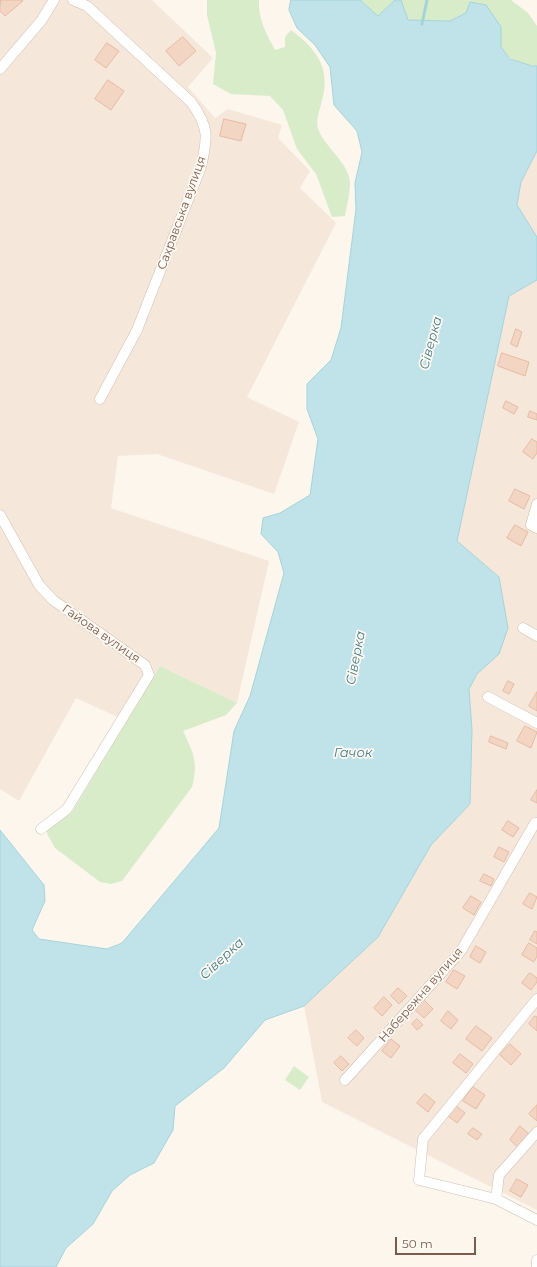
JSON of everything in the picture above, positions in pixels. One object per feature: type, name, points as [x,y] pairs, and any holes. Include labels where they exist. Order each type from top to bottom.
[{"type":"street","points":[[0,69],[41,20],[54,0]]},
{"type":"street","name":"Сахравська вулиця","points":[[73,0],[87,6],[191,102],[202,117],[206,132],[206,148],[201,167],[137,330],[100,399]]},
{"type":"street","points":[[534,526],[537,504]]},
{"type":"street","name":"Гайова вулиця","points":[[0,515],[38,585],[53,600],[145,665],[149,675],[67,809],[41,829]]},
{"type":"street","points":[[523,628],[537,636]]},
{"type":"street","points":[[488,697],[537,723]]},
{"type":"street","name":"Набережна вулиця","points":[[345,1080],[461,951],[535,823],[537,824]]},
{"type":"street","points":[[537,999],[423,1139],[419,1180],[496,1198],[537,1220]]},
{"type":"street","points":[[496,1198],[499,1175],[537,1132]]},
{"type":"street","points":[[537,1260],[537,1267]]},
{"type":"shaded area","points":[[0,0],[152,0],[213,58],[188,87],[215,118],[228,109],[282,125],[278,138],[310,171],[300,188],[336,223],[247,397],[299,422],[274,494],[157,454],[118,456],[111,508],[269,561],[237,703],[160,666],[126,721],[76,698],[19,801],[0,789]]},
{"type":"shaded area","points":[[537,151],[537,237],[517,205],[521,182]]},
{"type":"shaded area","points":[[537,280],[537,1210],[322,1102],[304,1006],[378,937],[431,845],[470,804],[472,730],[469,689],[477,674],[499,654],[499,577],[457,541],[509,296]]},
{"type":"green space","points":[[207,0],[259,0],[261,20],[275,50],[285,47],[285,37],[291,30],[309,45],[315,53],[320,62],[325,81],[317,124],[318,128],[322,137],[342,162],[349,176],[349,195],[345,216],[332,217],[316,174],[297,149],[283,110],[270,96],[231,94],[213,84],[216,53],[207,15]]},
{"type":"green space","points":[[360,0],[395,0],[378,16]]},
{"type":"green space","points":[[401,0],[511,0],[528,13],[537,26],[537,66],[521,63],[506,55],[501,46],[500,27],[466,13],[450,21],[408,20]]},
{"type":"green space","points":[[160,666],[237,703],[226,715],[183,731],[190,745],[195,764],[192,787],[122,881],[111,884],[100,882],[55,848],[47,834],[47,829],[72,812]]},
{"type":"green space","points":[[294,1066],[309,1077],[300,1090],[285,1080]]},
{"type":"water","name":"Гачок","points":[[291,0],[360,0],[378,16],[395,0],[401,0],[408,20],[450,21],[466,13],[470,2],[486,5],[501,27],[501,47],[510,59],[532,66],[537,66],[537,151],[521,182],[517,205],[537,237],[537,280],[509,296],[457,541],[499,577],[508,628],[499,654],[477,674],[469,689],[472,730],[470,804],[431,845],[378,937],[304,1006],[265,1020],[224,1068],[175,1106],[173,1130],[154,1163],[130,1175],[112,1191],[93,1224],[66,1248],[56,1267],[0,1267],[0,830],[44,885],[45,901],[32,930],[39,939],[107,949],[122,943],[219,828],[234,731],[250,696],[284,573],[278,552],[261,534],[263,518],[280,513],[310,495],[318,439],[307,409],[307,384],[331,360],[341,328],[356,209],[355,183],[362,152],[357,131],[334,105],[330,67],[315,45],[297,28],[289,10]]},
{"type":"building","points":[[1,0],[23,1],[5,16],[0,11]]},
{"type":"building","points":[[183,37],[196,51],[179,66],[166,51]]},
{"type":"building","points":[[107,43],[119,51],[106,68],[95,60]]},
{"type":"building","points":[[108,80],[124,91],[111,110],[95,99]]},
{"type":"building","points":[[224,119],[246,124],[241,141],[220,136]]},
{"type":"building","points":[[516,329],[522,332],[517,347],[511,344]]},
{"type":"building","points":[[502,353],[529,362],[525,376],[498,366]]},
{"type":"building","points":[[506,401],[518,407],[514,414],[503,408]]},
{"type":"building","points":[[530,411],[537,414],[537,420],[528,417]]},
{"type":"building","points":[[532,439],[537,442],[537,453],[533,459],[523,452]]},
{"type":"building","points":[[515,489],[530,496],[524,509],[509,501]]},
{"type":"building","points":[[515,525],[528,532],[521,546],[507,538]]},
{"type":"building","points":[[508,681],[514,684],[509,694],[503,691]]},
{"type":"building","points":[[537,692],[537,711],[529,706]]},
{"type":"building","points":[[525,726],[537,732],[531,748],[517,741]]},
{"type":"building","points":[[491,736],[508,743],[506,749],[489,742]]},
{"type":"building","points":[[537,790],[537,803],[531,800]]},
{"type":"building","points":[[508,821],[519,828],[513,837],[502,830]]},
{"type":"building","points":[[499,847],[509,852],[504,862],[494,857]]},
{"type":"building","points":[[484,874],[494,879],[491,886],[480,881]]},
{"type":"building","points":[[530,893],[537,897],[532,909],[523,904]]},
{"type":"building","points":[[471,896],[481,902],[474,915],[463,908]]},
{"type":"building","points":[[535,931],[537,932],[537,944],[530,940]]},
{"type":"building","points":[[529,943],[537,948],[537,956],[534,962],[522,955]]},
{"type":"building","points":[[476,946],[486,952],[480,963],[470,957]]},
{"type":"building","points":[[454,970],[465,976],[457,989],[446,982]]},
{"type":"building","points":[[530,973],[537,978],[537,982],[531,990],[522,983]]},
{"type":"building","points":[[398,988],[407,996],[399,1004],[391,996]]},
{"type":"building","points":[[384,997],[392,1005],[382,1016],[374,1008]]},
{"type":"building","points":[[424,1000],[433,1009],[424,1018],[414,1009]]},
{"type":"building","points":[[448,1011],[458,1020],[451,1029],[441,1021]]},
{"type":"building","points":[[535,1016],[537,1017],[537,1031],[529,1024]]},
{"type":"building","points":[[417,1019],[423,1025],[417,1030],[412,1024]]},
{"type":"building","points":[[476,1026],[492,1038],[482,1051],[466,1039]]},
{"type":"building","points":[[356,1030],[364,1038],[357,1046],[348,1038]]},
{"type":"building","points":[[391,1039],[400,1046],[391,1058],[382,1051]]},
{"type":"building","points":[[510,1044],[521,1054],[511,1065],[500,1055]]},
{"type":"building","points":[[460,1054],[473,1064],[466,1073],[453,1063]]},
{"type":"building","points":[[341,1056],[349,1064],[342,1071],[334,1063]]},
{"type":"building","points":[[473,1087],[485,1095],[476,1109],[463,1101]]},
{"type":"building","points":[[425,1094],[435,1102],[428,1112],[417,1103]]},
{"type":"building","points":[[537,1105],[537,1121],[529,1114]]},
{"type":"building","points":[[456,1106],[465,1113],[457,1123],[448,1116]]},
{"type":"building","points":[[520,1126],[529,1134],[520,1149],[510,1140]]},
{"type":"building","points":[[473,1128],[482,1134],[477,1140],[468,1134]]},
{"type":"building","points":[[517,1179],[528,1185],[521,1197],[510,1191]]},
{"type":"waterway","name":"Сіверка","points":[[422,24],[427,0]]}]
